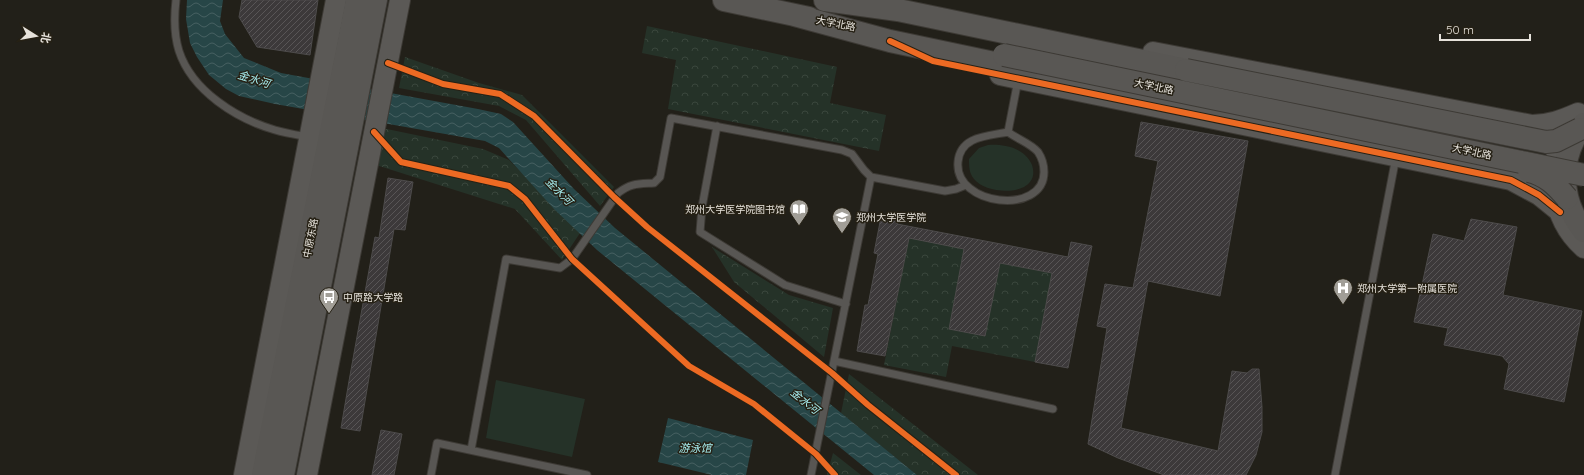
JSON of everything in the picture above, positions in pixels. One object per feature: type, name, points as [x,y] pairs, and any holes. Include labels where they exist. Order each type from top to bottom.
[{"type":"main road","name":"中原东路","points":[[263,475],[324,136],[344,64],[357,0]]},
{"type":"main road","name":"中原东路","points":[[344,64],[376,0]]},
{"type":"main road","name":"大学北路","points":[[724,0],[794,15],[1005,49],[1575,160]]},
{"type":"main road","name":"大学北路","points":[[814,0],[1005,49],[1584,175]]},
{"type":"main road","points":[[825,0],[898,10],[1186,70],[1546,142],[1556,141],[1582,119]]},
{"type":"main road","points":[[794,15],[890,41],[1180,102],[1531,171],[1544,176],[1558,187],[1563,205],[1571,211],[1584,231]]},
{"type":"main road","points":[[1563,205],[1564,175],[1575,160],[1574,140],[1582,119]]},
{"type":"main road","name":"中原东路","points":[[282,475],[324,136]]},
{"type":"street","points":[[336,0],[344,64]]},
{"type":"street","points":[[307,475],[400,0]]},
{"type":"street","points":[[898,10],[952,14],[1532,125],[1544,125],[1582,119]]},
{"type":"street","points":[[890,41],[933,61],[1511,180],[1539,195],[1563,205]]},
{"type":"street","points":[[1582,119],[1563,135],[1555,160],[1554,187],[1563,205],[1573,236],[1584,248]]},
{"type":"street","points":[[244,475],[324,136]]},
{"type":"lane","points":[[176,0],[174,19],[178,51],[185,65],[196,81],[210,95],[231,110],[253,122],[274,130],[324,136]]},
{"type":"lane","points":[[1008,132],[1018,79]]},
{"type":"lane","points":[[471,450],[506,259],[560,268],[572,259],[614,197],[627,186],[636,184],[654,184],[660,177],[671,118],[842,150],[852,154],[871,177],[946,191],[966,185]]},
{"type":"lane","points":[[717,126],[702,207],[700,232],[785,285],[846,304]]},
{"type":"lane","points":[[1008,132],[1018,140],[1029,144],[1038,153],[1044,168],[1044,178],[1039,188],[1032,194],[1014,201],[988,198],[974,192],[966,185],[960,175],[958,166],[959,155],[964,147],[973,139],[1008,132]]},
{"type":"lane","points":[[1335,475],[1396,157]]},
{"type":"lane","points":[[812,475],[871,177]]},
{"type":"lane","points":[[834,361],[1053,409]]},
{"type":"lane","points":[[431,475],[437,443],[588,475]]},
{"type":"green space","points":[[647,26],[837,67],[830,103],[886,115],[879,151],[668,109],[676,60],[642,53]]},
{"type":"green space","points":[[405,57],[479,83],[522,95],[614,187],[600,206],[526,120],[499,106],[399,88]]},
{"type":"green space","points":[[382,128],[483,149],[509,160],[580,233],[562,260],[515,209],[373,164]]},
{"type":"green space","points":[[988,145],[1008,146],[1025,155],[1033,167],[1033,176],[1030,182],[1018,189],[1002,191],[985,187],[974,179],[969,167],[969,159],[979,148]]},
{"type":"green space","points":[[909,238],[964,249],[949,329],[985,336],[1000,263],[1052,273],[1035,362],[952,346],[946,377],[884,365]]},
{"type":"green space","points":[[712,247],[789,295],[833,308],[824,357],[734,282]]},
{"type":"green space","points":[[849,374],[978,475],[917,475],[841,413]]},
{"type":"green space","points":[[496,380],[585,399],[572,457],[486,438]]},
{"type":"green space","points":[[833,453],[861,475],[827,475]]},
{"type":"water","name":"金水河","points":[[187,0],[223,0],[220,21],[225,34],[244,58],[281,73],[501,114],[513,122],[574,189],[615,228],[917,475],[874,475],[597,250],[554,209],[499,148],[485,141],[275,104],[239,96],[226,89],[209,75],[190,43],[186,19]]},
{"type":"water","name":"游泳馆","points":[[668,418],[753,440],[746,475],[712,475],[658,462]]},
{"type":"building","points":[[242,0],[318,0],[310,55],[257,47],[239,17]]},
{"type":"building","points":[[1141,122],[1248,141],[1220,296],[1148,281],[1121,428],[1218,451],[1232,371],[1247,373],[1252,369],[1259,369],[1262,432],[1256,455],[1246,475],[1164,475],[1118,458],[1088,444],[1107,328],[1097,326],[1105,284],[1133,288],[1158,161],[1135,156]]},
{"type":"building","points":[[388,178],[413,182],[405,230],[394,229],[360,431],[341,428],[375,237],[379,238]]},
{"type":"building","points":[[881,217],[897,220],[897,224],[1068,257],[1071,242],[1092,246],[1068,368],[1035,362],[1052,273],[1000,263],[985,336],[949,329],[964,249],[909,238],[885,356],[857,351],[865,305],[868,305],[878,254],[874,253]]},
{"type":"building","points":[[1471,219],[1517,227],[1503,295],[1582,311],[1564,402],[1504,389],[1509,364],[1502,356],[1444,345],[1448,328],[1414,322],[1433,234],[1464,241]]},
{"type":"building","points":[[381,430],[402,434],[394,475],[372,475]]},
{"type":"cycle path","points":[[890,41],[933,61],[1511,180],[1539,195],[1560,212]]},
{"type":"cycle path","points":[[388,63],[443,84],[500,94],[534,116],[614,197],[647,227],[832,373],[868,405],[956,475]]},
{"type":"cycle path","points":[[374,132],[401,162],[509,186],[525,199],[572,259],[689,366],[754,404],[816,454],[835,475]]},
{"type":"place","name":"郑州大学医学院图书馆","points":[[799,226]]},
{"type":"place","name":"郑州大学医学院","points":[[842,234]]},
{"type":"place","name":"郑州大学第一附属医院","points":[[1343,305]]},
{"type":"place","name":"中原路大学路","points":[[329,314]]}]
